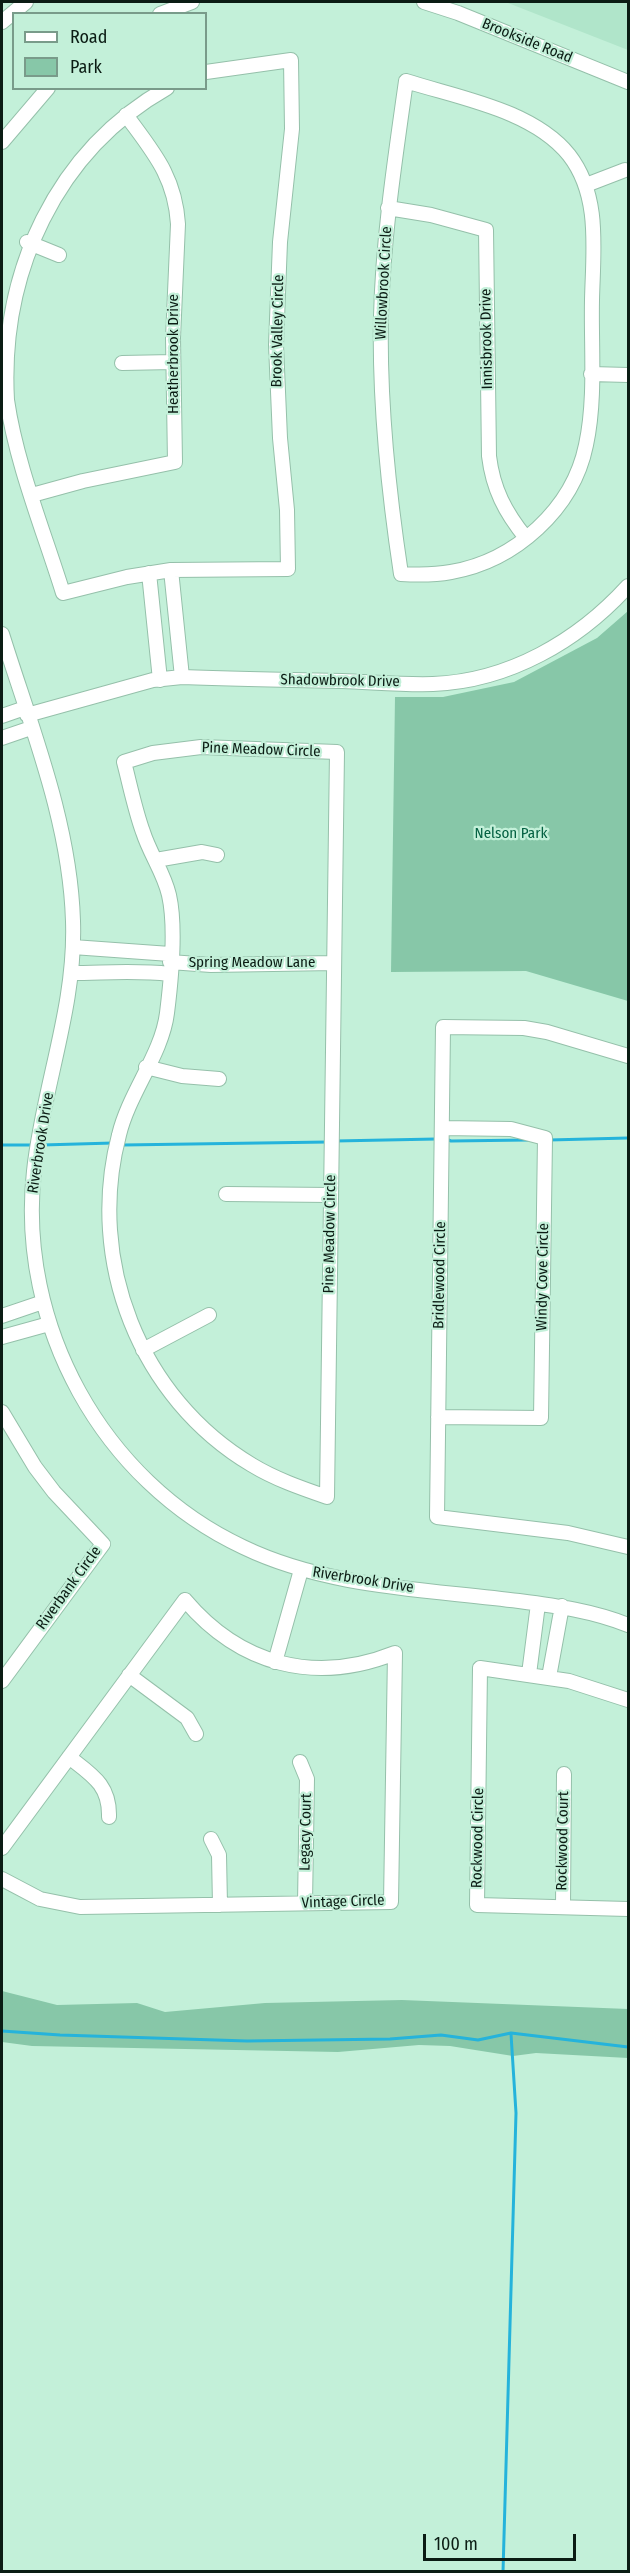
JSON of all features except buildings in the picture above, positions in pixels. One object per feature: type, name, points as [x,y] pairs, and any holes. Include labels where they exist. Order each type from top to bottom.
[{"type":"street","points":[[14,12],[26,2]]},
{"type":"street","name":"Brookside Road","points":[[424,2],[458,13],[628,82]]},
{"type":"street","points":[[166,12],[188,5]]},
{"type":"street","name":"Brook Valley Circle","points":[[164,90],[106,131],[70,169],[51,195],[27,242],[9,301],[4,346],[4,374],[12,428],[63,593],[171,570],[288,569],[287,510],[279,428],[276,345],[280,242],[290,162],[291,60],[207,68]]},
{"type":"street","name":"Willowbrook Circle","points":[[406,81],[512,114],[531,123],[556,141],[570,155],[586,185],[593,221],[591,374],[589,428],[579,469],[550,516],[510,550],[473,567],[430,575],[401,574],[388,483],[381,399],[381,314],[388,208],[406,81]]},
{"type":"street","points":[[2,142],[46,90]]},
{"type":"street","name":"Heatherbrook Drive","points":[[32,495],[83,481],[175,462],[173,362],[177,206],[166,173],[126,115]]},
{"type":"street","points":[[586,185],[625,170]]},
{"type":"street","name":"Innisbrook Drive","points":[[388,208],[430,214],[486,230],[491,474],[502,505],[526,538]]},
{"type":"street","points":[[27,242],[59,255]]},
{"type":"street","points":[[122,363],[173,362]]},
{"type":"street","points":[[591,374],[628,375]]},
{"type":"street","points":[[171,570],[182,677]]},
{"type":"street","points":[[149,573],[160,680]]},
{"type":"street","name":"Shadowbrook Drive","points":[[28,717],[160,680],[182,677],[434,684],[459,681],[511,668],[558,646],[579,632],[614,602],[628,586]]},
{"type":"street","name":"Riverbrook Drive","points":[[2,634],[51,792],[66,851],[71,890],[72,973],[67,1010],[39,1137],[33,1186],[34,1254],[49,1323],[60,1354],[87,1406],[112,1442],[148,1482],[213,1531],[241,1547],[301,1570],[363,1582],[562,1606],[628,1625]]},
{"type":"street","points":[[2,716],[28,717]]},
{"type":"street","points":[[2,738],[28,717]]},
{"type":"street","name":"Pine Meadow Circle","points":[[201,747],[337,752],[334,963],[327,1497],[274,1477],[225,1447],[184,1408],[161,1380],[143,1350],[118,1287],[110,1236],[110,1185],[119,1134],[135,1090],[163,1030],[167,1014],[172,926],[169,895],[142,831],[124,762],[161,752],[201,747]]},
{"type":"street","points":[[156,860],[202,852],[217,855]]},
{"type":"street","points":[[72,947],[141,952],[170,963]]},
{"type":"street","points":[[140,971],[141,952]]},
{"type":"street","points":[[72,973],[127,973],[170,963]]},
{"type":"street","name":"Spring Meadow Lane","points":[[170,963],[334,963]]},
{"type":"street","name":"Bridlewood Circle","points":[[628,1056],[536,1030],[443,1027],[437,1517],[568,1533],[628,1547]]},
{"type":"street","points":[[146,1066],[182,1076],[219,1079]]},
{"type":"street","name":"Windy Cove Circle","points":[[438,1417],[541,1418],[542,1360],[545,1138],[511,1129],[442,1128]]},
{"type":"street","points":[[226,1194],[331,1196]]},
{"type":"street","points":[[2,1316],[44,1302]]},
{"type":"street","points":[[143,1350],[208,1315]]},
{"type":"street","points":[[2,1337],[49,1323]]},
{"type":"street","name":"Riverbank Circle","points":[[2,1412],[35,1467],[54,1492],[103,1544],[2,1681]]},
{"type":"street","points":[[275,1662],[301,1570]]},
{"type":"street","name":"Vintage Circle","points":[[2,1848],[185,1600],[213,1630],[233,1644],[275,1662],[315,1669],[336,1668],[357,1665],[395,1653],[391,1902],[70,1906],[40,1899],[2,1879]]},
{"type":"street","points":[[529,1674],[538,1604]]},
{"type":"street","points":[[549,1677],[562,1606]]},
{"type":"street","points":[[532,1650],[553,1654]]},
{"type":"street","name":"Rockwood Circle","points":[[628,1700],[549,1677],[480,1668],[477,1905],[628,1909]]},
{"type":"street","points":[[129,1675],[187,1718],[196,1734]]},
{"type":"street","points":[[69,1757],[104,1788],[110,1803],[109,1817]]},
{"type":"street","name":"Legacy Court","points":[[300,1762],[307,1779],[305,1903]]},
{"type":"street","name":"Rockwood Court","points":[[563,1907],[564,1774]]},
{"type":"street","points":[[211,1839],[219,1855],[220,1905]]},
{"type":"shaded area","points":[[628,2],[628,50],[508,3]]},
{"type":"green space","name":"Nelson Park","points":[[628,611],[628,1001],[526,971],[391,972],[395,697],[443,697],[514,682],[597,638]]},
{"type":"green space","points":[[2,1991],[57,2005],[137,2003],[165,2012],[265,2003],[402,2000],[628,2009],[628,2058],[536,2053],[513,2056],[450,2046],[419,2045],[338,2052],[32,2046],[2,2042]]},
{"type":"waterway","points":[[549,1140],[628,1138]]},
{"type":"waterway","points":[[335,1141],[436,1139]]},
{"type":"waterway","points":[[446,1139],[451,1141],[528,1140]]},
{"type":"waterway","points":[[123,1145],[328,1142]]},
{"type":"waterway","points":[[42,1145],[113,1143]]},
{"type":"waterway","points":[[2,1145],[32,1145]]},
{"type":"waterway","points":[[2,2031],[247,2041],[390,2039],[441,2035],[478,2040],[511,2033],[628,2047]]},
{"type":"waterway","points":[[503,2572],[516,2113],[511,2034]]}]
